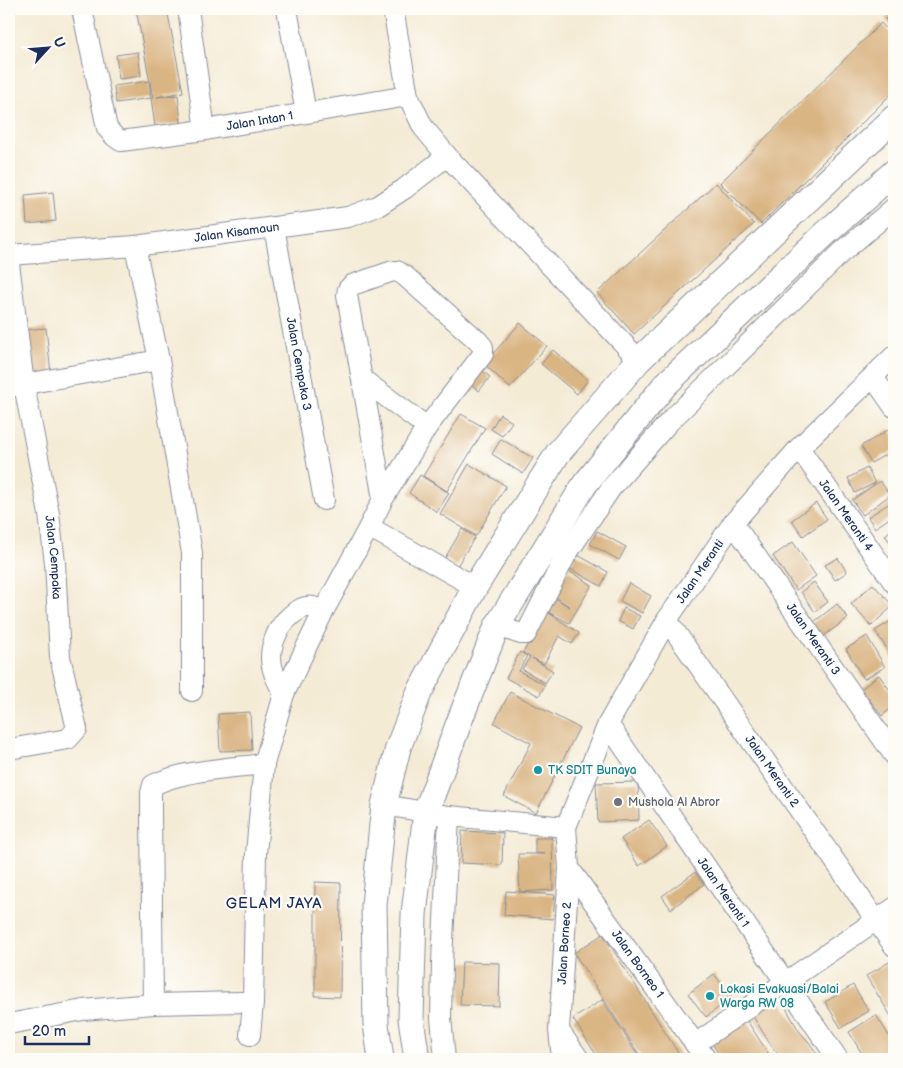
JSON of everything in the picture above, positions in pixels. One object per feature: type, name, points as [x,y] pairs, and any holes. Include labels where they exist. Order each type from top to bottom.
[{"type":"street","name":"Jalan Intan 1","points":[[82,9],[108,128],[121,141],[205,130],[408,96]]},
{"type":"street","points":[[188,9],[205,130]]},
{"type":"street","points":[[287,9],[306,113]]},
{"type":"street","points":[[393,9],[408,96],[423,127],[447,156],[639,360]]},
{"type":"street","points":[[381,1059],[376,1024],[374,905],[387,805],[398,748],[419,693],[475,587],[558,453],[639,360],[894,118]]},
{"type":"street","name":"Jalan Kisamaun","points":[[9,255],[135,246],[348,217],[378,206],[447,156]]},
{"type":"street","points":[[418,1059],[412,1019],[414,914],[431,812],[461,717],[498,626],[585,484],[665,384],[894,172]]},
{"type":"street","points":[[498,626],[526,634],[566,555],[611,488],[668,423],[842,252],[894,208]]},
{"type":"street","name":"Jalan Cempaka 3","points":[[274,227],[324,500]]},
{"type":"street","points":[[825,234],[842,252]]},
{"type":"street","points":[[135,246],[159,360],[192,553],[192,691]]},
{"type":"street","name":"Jalan Cempaka","points":[[9,263],[16,386],[49,514],[55,563],[60,657],[76,729],[68,739],[9,749]]},
{"type":"street","points":[[250,1035],[256,854],[264,764],[284,694],[323,612],[383,499],[427,427],[483,354],[483,347],[478,341],[398,271],[389,272],[352,285],[348,289],[347,295],[383,499]]},
{"type":"street","points":[[715,336],[736,357]]},
{"type":"street","name":"Jalan Meranti","points":[[566,827],[608,724],[668,620],[733,524],[799,448],[894,356]]},
{"type":"street","points":[[16,386],[159,360]]},
{"type":"street","points":[[873,377],[894,406]]},
{"type":"street","points":[[362,379],[427,427]]},
{"type":"street","name":"Jalan Meranti 4","points":[[799,448],[894,583]]},
{"type":"street","name":"Jalan Meranti 3","points":[[733,524],[894,755]]},
{"type":"street","points":[[369,527],[475,587]]},
{"type":"street","points":[[284,694],[276,679],[272,665],[271,655],[275,636],[295,611],[302,608],[316,607],[323,612]]},
{"type":"street","name":"Jalan Meranti 2","points":[[668,620],[894,946]]},
{"type":"street","name":"Jalan Meranti 1","points":[[608,724],[784,983],[838,1059]]},
{"type":"street","points":[[153,1004],[151,792],[153,785],[160,781],[199,771],[264,764]]},
{"type":"street","points":[[387,805],[431,812],[566,827]]},
{"type":"street","points":[[431,812],[442,962],[441,1018],[445,1059]]},
{"type":"street","name":"Jalan Borneo 2","points":[[562,1059],[559,1030],[569,868],[566,827]]},
{"type":"street","name":"Jalan Borneo 1","points":[[569,868],[700,1052]]},
{"type":"street","points":[[700,1052],[784,983],[894,908]]},
{"type":"street","points":[[9,1024],[83,1010],[153,1004],[252,1003]]},
{"type":"street","points":[[412,1019],[441,1018]]},
{"type":"street","points":[[559,1030],[579,1059]]},
{"type":"building","points":[[136,9],[167,9],[183,92],[157,97],[178,95],[181,123],[155,126],[151,98],[153,98]]},
{"type":"building","points":[[894,10],[894,29],[885,19]]},
{"type":"building","points":[[881,23],[894,37],[894,91],[761,224],[720,183]]},
{"type":"building","points":[[138,52],[141,76],[119,79],[116,55]]},
{"type":"building","points":[[149,81],[151,98],[116,103],[114,86]]},
{"type":"building","points":[[716,183],[754,224],[634,334],[597,293]]},
{"type":"building","points":[[53,192],[56,221],[27,224],[25,195]]},
{"type":"building","points":[[520,323],[547,346],[510,388],[484,364]]},
{"type":"building","points":[[46,328],[51,374],[27,377],[22,330]]},
{"type":"building","points":[[553,350],[588,380],[577,394],[541,364]]},
{"type":"building","points":[[481,369],[490,377],[479,391],[470,383]]},
{"type":"building","points":[[461,414],[485,428],[447,491],[423,476]]},
{"type":"building","points":[[500,414],[512,422],[502,436],[491,429]]},
{"type":"building","points":[[890,429],[894,436],[894,450],[871,463],[861,446]]},
{"type":"building","points":[[501,439],[533,458],[523,474],[492,454]]},
{"type":"building","points":[[469,464],[506,486],[476,536],[440,514]]},
{"type":"building","points":[[867,468],[875,483],[855,493],[848,478]]},
{"type":"building","points":[[420,475],[449,493],[437,512],[409,493]]},
{"type":"building","points":[[880,481],[890,495],[863,515],[852,500]]},
{"type":"building","points":[[893,501],[894,515],[875,528],[868,517]]},
{"type":"building","points":[[816,503],[827,519],[803,536],[792,520]]},
{"type":"building","points":[[894,528],[894,548],[885,535]]},
{"type":"building","points":[[462,529],[475,537],[457,566],[445,558]]},
{"type":"building","points":[[597,531],[626,547],[619,560],[590,544]]},
{"type":"building","points":[[793,542],[816,576],[796,590],[773,556]]},
{"type":"building","points":[[576,554],[608,572],[601,586],[569,568]]},
{"type":"building","points":[[838,558],[847,572],[835,580],[825,565]]},
{"type":"building","points":[[568,570],[592,585],[569,623],[542,609],[549,595],[570,607],[553,595]]},
{"type":"building","points":[[814,582],[828,602],[815,612],[801,592]]},
{"type":"building","points":[[629,583],[651,596],[642,613],[620,601]]},
{"type":"building","points":[[873,584],[893,606],[871,626],[851,604]]},
{"type":"building","points":[[837,604],[848,618],[821,638],[810,625]]},
{"type":"building","points":[[624,608],[640,616],[633,629],[618,621]]},
{"type":"building","points":[[546,611],[579,633],[572,644],[559,636],[544,664],[532,658],[553,671],[545,683],[522,669],[530,657],[523,653]]},
{"type":"building","points":[[894,619],[894,657],[893,658],[875,631]]},
{"type":"building","points":[[867,636],[885,667],[864,679],[846,649]]},
{"type":"building","points":[[520,652],[527,656],[519,671],[545,685],[539,696],[506,678]]},
{"type":"building","points":[[879,675],[894,696],[894,706],[882,716],[861,689]]},
{"type":"building","name":"TK SDIT Bunaya","points":[[510,692],[579,728],[536,813],[504,796],[531,743],[494,723]]},
{"type":"building","points":[[250,712],[252,750],[220,751],[218,714]]},
{"type":"building","name":"Mushola Al Abror","points":[[638,782],[639,820],[598,822],[596,783]]},
{"type":"building","points":[[649,820],[667,846],[639,866],[621,839]]},
{"type":"building","points":[[462,831],[503,833],[502,865],[461,863]]},
{"type":"building","points":[[535,838],[552,838],[553,890],[520,892],[518,854],[545,854],[535,853]]},
{"type":"building","points":[[695,872],[704,884],[671,909],[662,896]]},
{"type":"building","points":[[315,882],[341,883],[340,997],[315,996]]},
{"type":"building","points":[[506,891],[555,895],[553,919],[504,915]]},
{"type":"building","points":[[603,934],[682,1059],[642,1059],[574,953]]},
{"type":"building","points":[[894,959],[894,1021],[866,976]]},
{"type":"building","points":[[462,962],[500,963],[499,1006],[460,1005]]},
{"type":"building","name":"Lokasi Evakuasi/Balai Warga RW 08","points":[[714,974],[732,997],[706,1017],[688,994]]},
{"type":"building","points":[[853,985],[869,1011],[841,1028],[825,1002]]},
{"type":"building","points":[[779,996],[799,1031],[820,1059],[782,1059],[772,1047],[751,1013]]},
{"type":"building","points":[[602,1000],[640,1059],[599,1059],[573,1019]]},
{"type":"building","points":[[876,1015],[894,1044],[894,1059],[865,1059],[849,1032]]},
{"type":"building","points":[[746,1019],[772,1059],[722,1059],[711,1042]]},
{"type":"place","name":"TK SDIT Bunaya","points":[[538,770]]},
{"type":"place","name":"Mushola Al Abror","points":[[618,802]]},
{"type":"place","name":"Lokasi Evakuasi/Balai Warga RW 08","points":[[710,996]]},
{"type":"district","name":"GELAM JAYA","points":[[274,903]]}]
